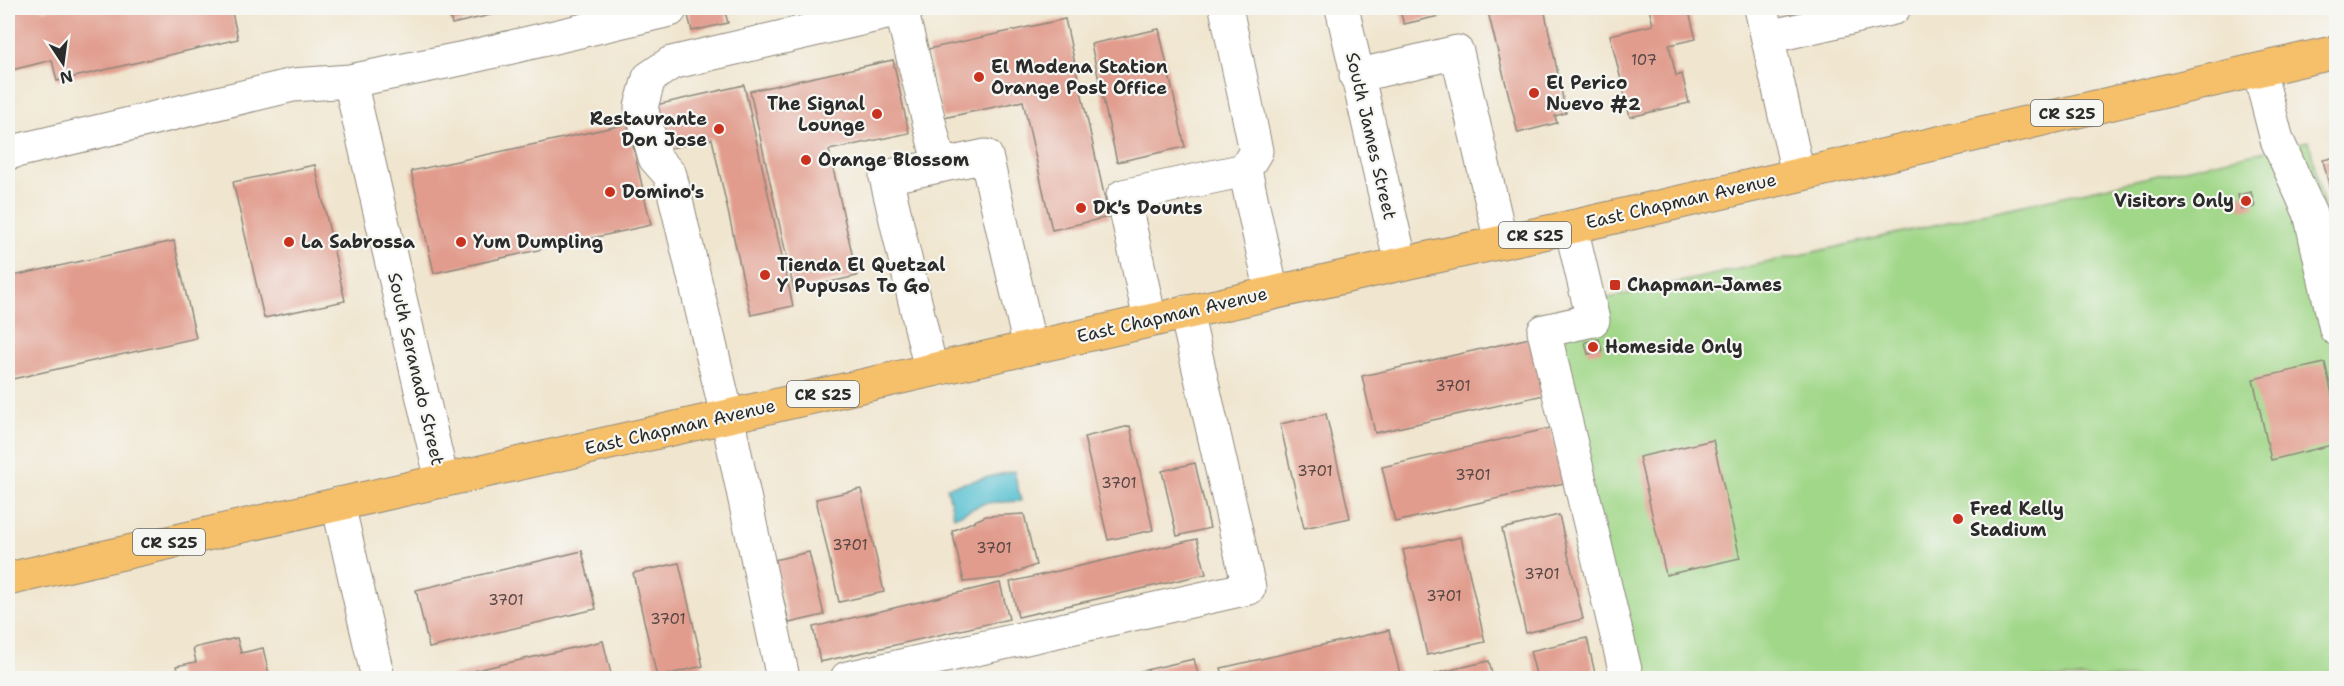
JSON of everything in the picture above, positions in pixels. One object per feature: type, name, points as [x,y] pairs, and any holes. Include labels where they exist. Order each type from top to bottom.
[{"type":"main road","name":"East Chapman Avenue","points":[[8,579],[2337,52]]},
{"type":"street","points":[[8,153],[293,85],[350,81],[465,58],[670,10],[669,8]]},
{"type":"street","points":[[783,678],[727,416],[670,176],[655,158],[641,107],[649,78],[671,63],[905,8],[940,166]]},
{"type":"street","points":[[1226,8],[1256,151],[1245,170],[1272,293]]},
{"type":"street","name":"South James Street","points":[[1342,8],[1401,264]]},
{"type":"street","points":[[1798,174],[1765,22],[1894,8]]},
{"type":"street","points":[[1356,76],[1458,52],[1501,242]]},
{"type":"street","points":[[2259,70],[2277,140],[2310,213],[2337,329]]},
{"type":"street","name":"South Seranado Street","points":[[350,81],[442,481]]},
{"type":"street","points":[[931,370],[886,177],[986,156],[1030,347]]},
{"type":"street","points":[[1150,320],[1123,196],[1245,170]]},
{"type":"street","points":[[1571,227],[1593,320],[1544,331],[1627,678]]},
{"type":"street","points":[[847,678],[1249,588],[1186,312]]},
{"type":"street","points":[[338,504],[378,678]]},
{"type":"green space","name":"Fred Kelly Stadium","points":[[2309,141],[2336,263],[2336,678],[1616,678],[1533,315]]},
{"type":"water","points":[[1014,471],[1021,501],[985,503],[954,517],[947,487]]},
{"type":"building","points":[[8,8],[43,8],[44,10],[55,8],[231,8],[238,39],[57,81],[52,60],[8,71]]},
{"type":"building","points":[[447,8],[520,8],[452,24]]},
{"type":"building","points":[[686,8],[724,8],[728,23],[692,31]]},
{"type":"building","points":[[1399,8],[1474,8],[1404,24]]},
{"type":"building","points":[[1487,8],[1544,8],[1566,113],[1555,116],[1557,123],[1518,133]]},
{"type":"building","points":[[1649,8],[1688,8],[1696,39],[1669,45],[1676,76],[1682,74],[1689,103],[1630,117],[1610,35],[1653,25]]},
{"type":"building","points":[[1065,19],[1109,217],[1052,230],[1023,101],[943,118],[928,49]]},
{"type":"building","points":[[1159,29],[1185,147],[1117,162],[1091,44]]},
{"type":"building","points":[[893,60],[909,133],[829,150],[857,276],[794,290],[750,91]]},
{"type":"building","points":[[744,85],[793,306],[751,315],[712,139],[666,149],[656,105]]},
{"type":"building","points":[[628,124],[651,225],[434,273],[411,171]]},
{"type":"building","points":[[2336,157],[2336,215],[2323,160]]},
{"type":"building","name":"La Sabrossa","points":[[315,165],[345,301],[264,318],[233,182]]},
{"type":"building","name":"Visitors Only","points":[[2251,192],[2255,207],[2241,210],[2238,195]]},
{"type":"building","points":[[174,241],[196,338],[8,380],[8,277]]},
{"type":"building","points":[[1530,338],[1544,395],[1375,433],[1362,376]]},
{"type":"building","name":"Homeside Only","points":[[1599,339],[1602,351],[1588,354],[1585,342]]},
{"type":"building","points":[[2325,363],[2336,412],[2336,444],[2271,460],[2253,379]]},
{"type":"building","points":[[1326,414],[1350,518],[1304,528],[1280,424]]},
{"type":"building","points":[[1130,426],[1153,530],[1108,540],[1084,437]]},
{"type":"building","points":[[1551,428],[1564,483],[1395,522],[1382,467]]},
{"type":"building","points":[[1713,440],[1740,558],[1666,575],[1639,457]]},
{"type":"building","points":[[1195,463],[1210,528],[1177,536],[1162,471]]},
{"type":"building","points":[[861,489],[884,592],[839,602],[816,499]]},
{"type":"building","points":[[1024,514],[1036,565],[1001,578],[964,582],[952,531],[986,516]]},
{"type":"building","points":[[1559,515],[1583,619],[1526,633],[1502,529]]},
{"type":"building","points":[[1461,537],[1485,642],[1427,655],[1403,550]]},
{"type":"building","points":[[1197,539],[1206,574],[1018,617],[1010,582]]},
{"type":"building","points":[[582,551],[596,609],[429,648],[416,590]]},
{"type":"building","points":[[809,552],[824,615],[789,623],[774,560]]},
{"type":"building","points":[[679,563],[703,666],[657,677],[633,573]]},
{"type":"building","points":[[1000,583],[1009,619],[820,662],[813,627]]},
{"type":"building","points":[[1389,630],[1401,678],[1224,678],[1221,668]]},
{"type":"building","points":[[237,638],[241,653],[263,648],[270,678],[179,678],[176,666],[196,662],[193,648]]},
{"type":"building","points":[[1587,638],[1596,678],[1537,678],[1530,651]]},
{"type":"building","points":[[603,641],[612,678],[442,678]]},
{"type":"building","points":[[1194,659],[1199,678],[1139,678],[1137,672]]},
{"type":"building","points":[[1489,661],[1493,678],[1434,678],[1433,674]]},
{"type":"place","name":"El Modena Station Orange Post Office","points":[[979,77]]},
{"type":"place","name":"El Perico Nuevo #2","points":[[1534,93]]},
{"type":"place","name":"The Signal Lounge","points":[[877,114]]},
{"type":"place","name":"Restaurante Don Jose","points":[[719,129]]},
{"type":"place","name":"Orange Blossom","points":[[806,160]]},
{"type":"place","name":"Domino's","points":[[610,192]]},
{"type":"place","name":"Visitors Only","points":[[2246,201]]},
{"type":"place","name":"DK's Dounts","points":[[1081,208]]},
{"type":"place","name":"La Sabrossa","points":[[289,242]]},
{"type":"place","name":"Yum Dumpling","points":[[461,242]]},
{"type":"place","name":"Tienda El Quetzal Y Pupusas To Go","points":[[765,275]]},
{"type":"place","name":"Chapman-James","points":[[1615,285]]},
{"type":"place","name":"Homeside Only","points":[[1593,347]]},
{"type":"place","name":"Fred Kelly Stadium","points":[[1958,519]]}]
